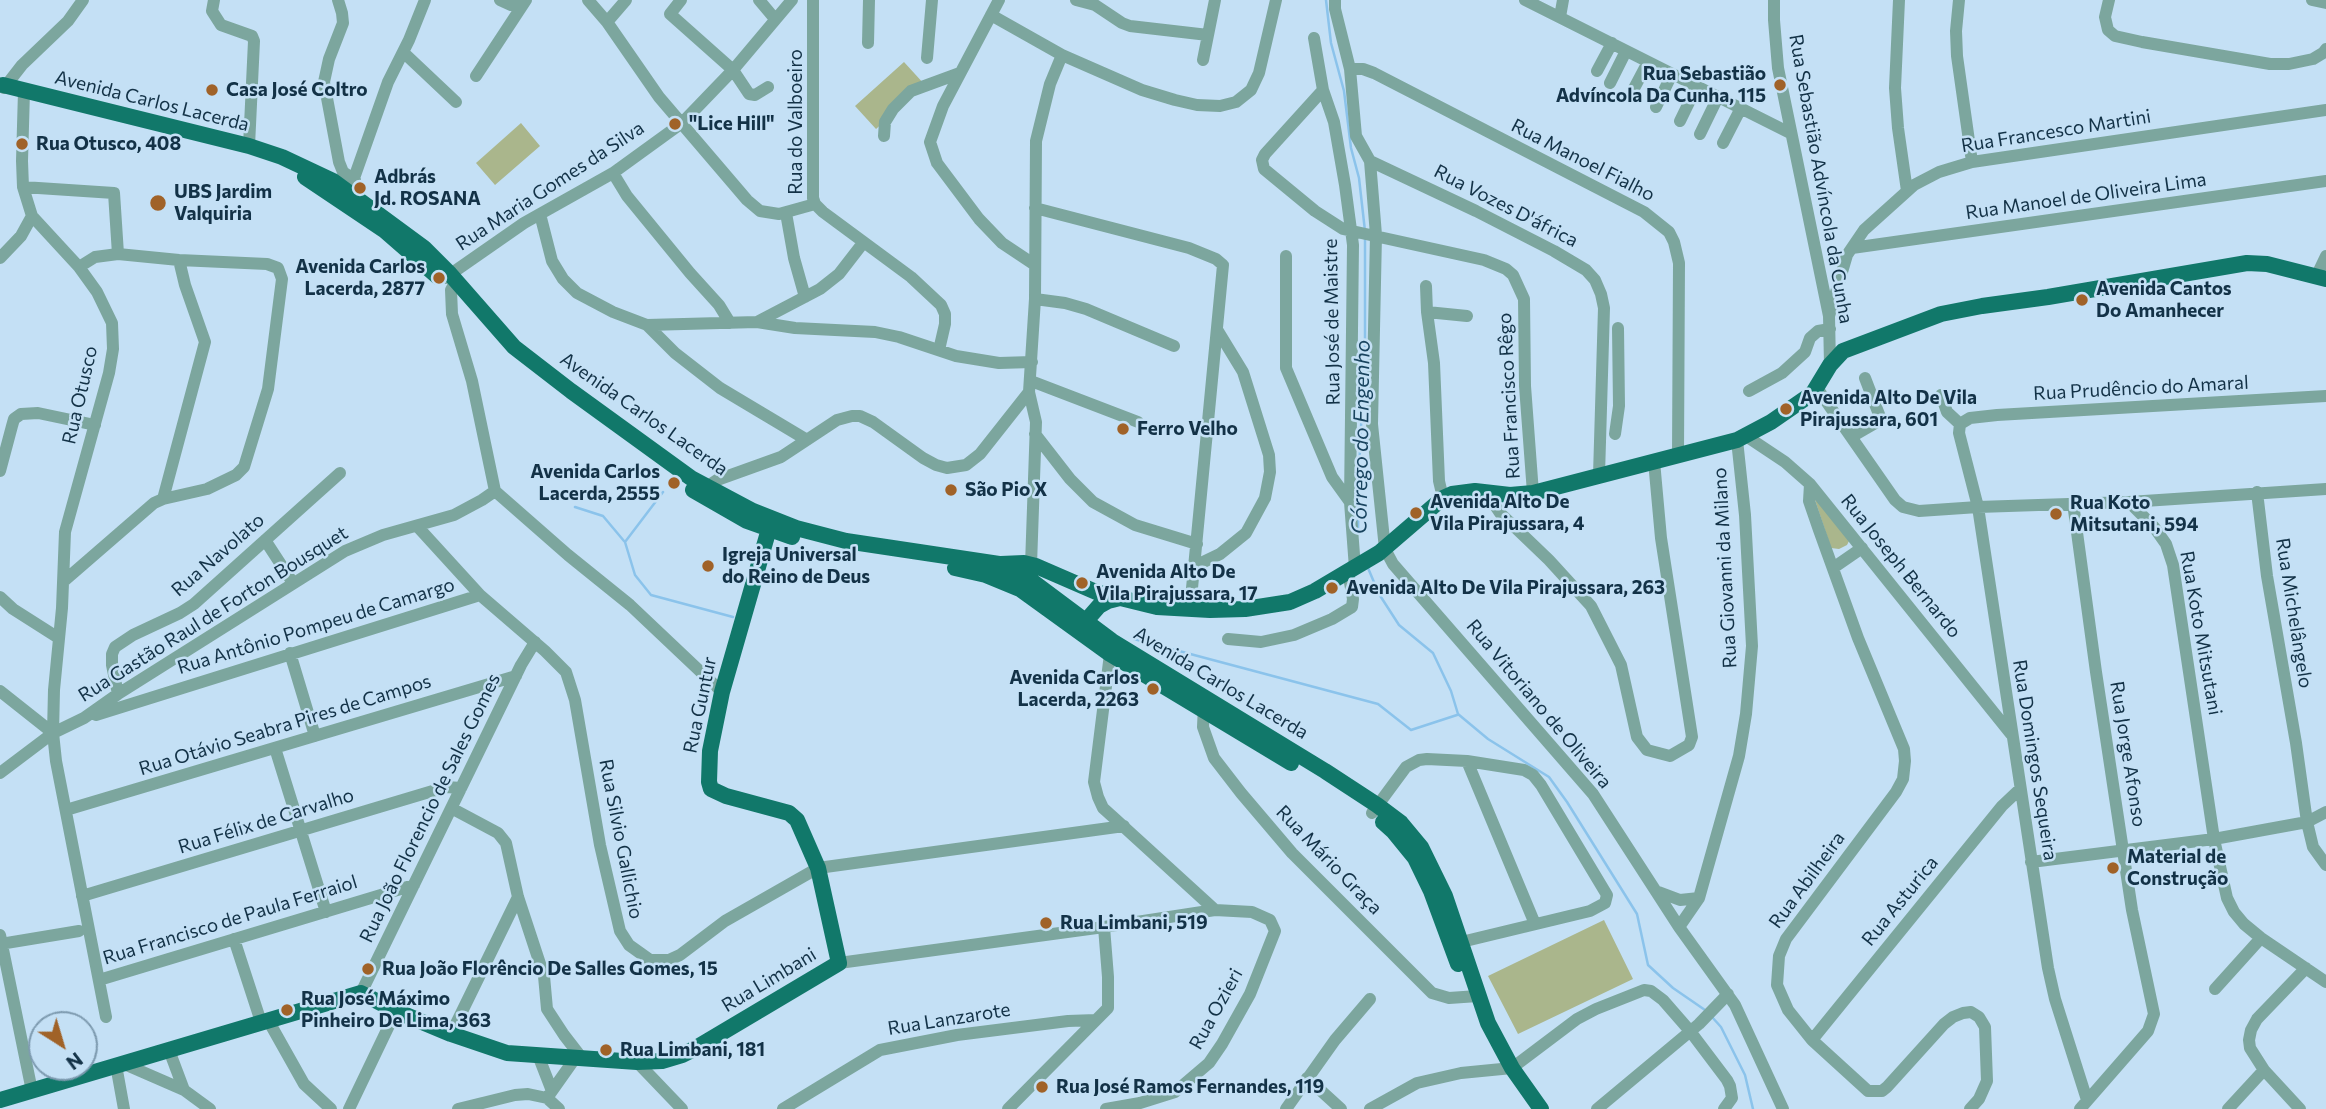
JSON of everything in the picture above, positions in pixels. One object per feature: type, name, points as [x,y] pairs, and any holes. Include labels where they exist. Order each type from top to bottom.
[{"type":"main road","name":"Avenida Carlos Lacerda","points":[[3,86],[65,113],[225,149],[350,191]]},
{"type":"main road","name":"Avenida Carlos Lacerda","points":[[24,94],[249,146],[310,169],[350,191],[415,240],[450,281],[514,347],[702,490],[770,525],[849,551],[1023,579]]},
{"type":"main road","points":[[1023,579],[1041,572],[1093,591],[1157,607],[1245,609],[1290,602],[1315,591],[1382,551],[1443,498],[1462,492],[1510,495],[1533,493],[1742,438],[1801,402],[1817,388],[1830,365],[1843,351],[1941,314],[2247,263],[2267,264],[2321,278]]},
{"type":"main road","name":"Avenida Carlos Lacerda","points":[[770,525],[796,528],[846,541],[999,564],[1082,621],[1113,649],[1204,705],[1325,771],[1374,809],[1401,823],[1421,847],[1446,896],[1456,942],[1473,997],[1488,1023],[1507,1069],[1530,1109]]},
{"type":"main road","name":"Rua Guntur","points":[[770,525],[722,692],[708,768],[709,782],[711,789],[726,796],[794,816],[818,868],[839,962]]},
{"type":"main road","points":[[1082,621],[1093,591]]},
{"type":"main road","points":[[1082,621],[1099,606],[1119,598]]},
{"type":"main road","name":"Rua Limbani","points":[[361,993],[451,1034],[507,1053],[637,1062],[662,1061],[682,1055],[839,962]]},
{"type":"main road","points":[[0,1100],[361,993]]},
{"type":"main road","name":"Avenida Carlos Lacerda","points":[[1507,1069],[1541,1109]]},
{"type":"street","points":[[3,86],[62,28],[83,0]]},
{"type":"street","points":[[214,0],[212,11],[221,24],[252,36],[254,41],[249,146]]},
{"type":"street","points":[[338,0],[343,23],[329,59],[324,82],[341,169],[350,191]]},
{"type":"street","points":[[350,191],[387,82],[425,0]]},
{"type":"street","points":[[500,0],[511,5],[526,0]]},
{"type":"street","points":[[476,76],[526,0]]},
{"type":"street","points":[[588,0],[607,22],[659,97],[754,207],[769,213],[786,213],[815,204]]},
{"type":"street","points":[[607,22],[626,0]]},
{"type":"street","points":[[681,0],[670,14],[733,70],[752,96],[768,87]]},
{"type":"street","points":[[759,0],[775,19]]},
{"type":"street","name":"Rua Maria Gomes da Silva","points":[[450,281],[540,214],[613,173],[682,122],[733,70],[792,0]]},
{"type":"street","name":"Rua do Valboeiro","points":[[813,0],[815,63],[812,153],[815,204],[911,277],[941,305],[945,324],[939,350]]},
{"type":"street","points":[[868,43],[869,0]]},
{"type":"street","points":[[927,58],[932,0]]},
{"type":"street","points":[[999,0],[960,73],[930,142],[943,173],[979,219],[1002,243],[1035,265]]},
{"type":"street","points":[[1076,0],[1095,5],[1130,26],[1208,35]]},
{"type":"street","points":[[1203,60],[1216,0]]},
{"type":"street","points":[[991,15],[1062,55],[1163,97],[1197,105],[1228,104],[1246,94],[1255,82],[1276,0]]},
{"type":"street","points":[[1335,0],[1350,69],[1356,136],[1370,161],[1373,234],[1372,424],[1382,551]]},
{"type":"street","points":[[1525,0],[1790,133]]},
{"type":"street","points":[[1560,18],[1563,0]]},
{"type":"street","name":"Rua Sebastião Advíncola da Cunha","points":[[1774,0],[1778,68],[1829,323],[1830,365]]},
{"type":"street","points":[[1899,0],[1895,88],[1907,191]]},
{"type":"street","points":[[1959,0],[1955,31],[1957,56],[1972,162]]},
{"type":"street","points":[[2109,0],[2105,23],[2115,36],[2270,64],[2295,63],[2322,52]]},
{"type":"street","points":[[2312,0],[2326,3]]},
{"type":"street","name":"Rua José de Maistre","points":[[1228,639],[1261,642],[1294,635],[1332,620],[1352,607],[1354,568],[1350,502],[1353,231],[1334,122],[1323,90],[1314,38]]},
{"type":"street","points":[[1597,71],[1612,43]]},
{"type":"street","points":[[1610,83],[1626,51]]},
{"type":"street","points":[[403,52],[456,102]]},
{"type":"street","points":[[1023,579],[1036,417],[1030,386],[1035,299],[1036,141],[1050,84],[1062,55]]},
{"type":"street","points":[[1630,96],[1648,62]]},
{"type":"street","name":"Rua Manoel Fialho","points":[[1350,69],[1363,69],[1387,80],[1644,212],[1669,232],[1675,242],[1679,263],[1678,454]]},
{"type":"street","points":[[884,136],[885,122],[893,109],[911,91],[960,73]]},
{"type":"street","points":[[1656,107],[1672,74]]},
{"type":"street","points":[[1680,121],[1697,86]]},
{"type":"street","name":"Rua Francisco Rêgo","points":[[1323,90],[1265,154],[1262,162],[1268,174],[1336,226],[1495,263],[1506,269],[1517,282],[1524,299],[1525,386],[1533,493]]},
{"type":"street","name":"Rua Otusco","points":[[24,94],[23,187],[32,216],[79,267],[97,292],[112,323],[113,349],[109,373],[62,549],[64,581],[57,637],[53,733],[106,1017]]},
{"type":"street","points":[[1700,134],[1718,97]]},
{"type":"street","points":[[1723,143],[1741,108]]},
{"type":"street","name":"Rua Francesco Martini","points":[[1829,323],[1847,255],[1871,223],[1925,178],[1972,162],[2326,110]]},
{"type":"street","name":"Rua Vozes D'áfrica","points":[[1370,161],[1554,251],[1591,275],[1599,287],[1604,308],[1599,475]]},
{"type":"street","points":[[613,173],[648,222],[719,306],[730,323]]},
{"type":"street","name":"Rua Manoel de Oliveira Lima","points":[[1852,248],[2326,180]]},
{"type":"street","points":[[23,187],[114,194],[118,254]]},
{"type":"street","points":[[1035,210],[1164,240],[1216,259],[1223,267],[1190,609]]},
{"type":"street","points":[[786,213],[794,258],[805,297]]},
{"type":"street","points":[[540,214],[552,261],[568,285],[595,303],[647,325],[675,353],[720,388],[807,440]]},
{"type":"street","points":[[0,258],[21,236],[32,216]]},
{"type":"street","points":[[757,322],[820,289],[839,274],[863,243]]},
{"type":"street","points":[[64,581],[146,509],[163,499],[186,495],[218,484],[236,475],[246,463],[268,389],[282,279],[275,266],[118,254],[95,257],[79,267]]},
{"type":"street","points":[[1286,256],[1286,368],[1332,477],[1350,502]]},
{"type":"street","points":[[2321,278],[2326,256]]},
{"type":"street","points":[[163,499],[205,342],[179,260]]},
{"type":"street","points":[[450,281],[452,314],[468,366],[495,491],[646,621],[722,692]]},
{"type":"street","points":[[1426,286],[1434,363],[1439,481],[1443,498]]},
{"type":"street","points":[[1035,299],[1086,309],[1174,346]]},
{"type":"street","points":[[1427,312],[1467,316]]},
{"type":"street","points":[[647,325],[757,322],[795,328],[875,332],[956,356],[999,363],[1032,362]]},
{"type":"street","points":[[1749,391],[1782,373],[1805,352],[1810,338],[1829,323]]},
{"type":"street","points":[[1615,434],[1619,406],[1618,328]]},
{"type":"street","points":[[1195,566],[1220,554],[1246,533],[1265,498],[1270,472],[1269,455],[1243,372],[1218,331]]},
{"type":"street","points":[[1851,437],[1877,422],[1880,417],[1865,378]]},
{"type":"street","points":[[702,490],[781,457],[844,417],[860,416],[873,422],[930,462],[947,468],[966,465],[979,454],[1030,386]]},
{"type":"street","points":[[1030,386],[1138,422]]},
{"type":"street","points":[[1817,388],[1882,484],[1903,506],[1929,512],[1978,507],[2129,502],[2326,489]]},
{"type":"street","points":[[1941,395],[1947,412],[1960,424]]},
{"type":"street","name":"Rua Prudêncio do Amaral","points":[[1960,424],[1969,418],[1997,415],[2326,397]]},
{"type":"street","points":[[1601,410],[1619,406]]},
{"type":"street","points":[[0,471],[14,419],[21,414],[38,413],[95,425]]},
{"type":"street","name":"Rua Domingos Sequeira","points":[[1960,424],[1959,433],[1978,507],[2048,968],[2083,1104]]},
{"type":"street","points":[[1035,434],[1070,479],[1093,502],[1135,525],[1197,544]]},
{"type":"street","name":"Rua Joseph Bernardo","points":[[1742,438],[1786,462],[1810,484],[2011,734]]},
{"type":"street","name":"Rua Giovanni da Milano","points":[[1679,927],[1699,898],[1739,756],[1751,666],[1742,438]]},
{"type":"street","points":[[1486,492],[1500,513],[1549,560],[1591,606],[1621,664],[1637,737],[1647,750],[1672,755],[1689,745],[1692,737],[1663,550],[1654,461]]},
{"type":"street","name":"Rua Navolato","points":[[118,694],[112,665],[115,647],[187,608],[340,473]]},
{"type":"street","name":"Rua Abilheira","points":[[1810,484],[1809,502],[1858,638],[1904,749],[1905,761],[1903,779],[1896,792],[1786,939],[1779,956],[1777,985],[1781,997],[1812,1040],[1867,1091],[1882,1091],[1894,1082],[1944,1024],[1963,1013],[1971,1012],[1979,1017],[1985,1027],[1987,1081],[1970,1109]]},
{"type":"street","name":"Rua Gastão Raul de Forton Bousquet","points":[[0,773],[53,733],[84,718],[293,583],[362,542],[454,515],[495,491]]},
{"type":"street","name":"Rua Michelângelo","points":[[2257,492],[2267,576],[2307,822],[2313,847],[2326,865]]},
{"type":"street","name":"Rua Koto Mitsutani","points":[[2129,502],[2154,527],[2166,544],[2173,565],[2214,839],[2227,898],[2234,912],[2261,938],[2326,982]]},
{"type":"street","name":"Rua Jorge Afonso","points":[[2073,503],[2136,933],[2154,1014],[2148,1031],[2083,1104]]},
{"type":"street","name":"Rua Silvio Gallichio","points":[[417,526],[480,595],[560,665],[570,682],[615,915],[620,931],[629,945],[650,960],[669,960],[680,955],[725,921],[818,868],[1124,826]]},
{"type":"street","points":[[265,540],[293,583]]},
{"type":"street","points":[[1833,568],[1862,548]]},
{"type":"street","name":"Rua Vitoriano de Oliveira","points":[[1382,551],[1589,789],[1679,927],[1728,994],[1740,1014],[1783,1109]]},
{"type":"street","name":"Rua Antônio Pompeu de Camargo","points":[[84,718],[480,595]]},
{"type":"street","points":[[0,597],[13,609],[57,637]]},
{"type":"street","name":"Rua João Florencio de Sales Gomes","points":[[361,993],[535,642]]},
{"type":"street","points":[[1113,649],[1094,782],[1098,797],[1103,808],[1215,910]]},
{"type":"street","points":[[290,653],[315,736]]},
{"type":"street","name":"Rua Otávio Seabra Pires de Campos","points":[[66,810],[516,676]]},
{"type":"street","points":[[0,691],[53,733]]},
{"type":"street","name":"Rua Mário Graça","points":[[1204,705],[1203,727],[1214,758],[1292,853],[1432,993],[1449,998],[1473,997]]},
{"type":"street","points":[[275,748],[326,912]]},
{"type":"street","points":[[1374,809],[1402,771],[1414,762],[1427,759],[1514,767],[1533,775],[1541,785],[1608,895],[1605,903],[1590,911],[1456,942]]},
{"type":"street","points":[[1467,761],[1535,924]]},
{"type":"street","name":"Rua Félix de Carvalho","points":[[82,896],[446,788],[461,788]]},
{"type":"street","name":"Rua Asturica","points":[[1812,1040],[2002,806],[2020,789]]},
{"type":"street","points":[[453,809],[503,838],[509,850],[517,897],[544,976],[547,1009],[579,1057],[550,1094]]},
{"type":"street","points":[[2031,862],[2214,839],[2307,822],[2326,812]]},
{"type":"street","name":"Rua Francisco de Paula Ferraiol","points":[[99,980],[414,885]]},
{"type":"street","points":[[1656,891],[1680,900],[1699,898]]},
{"type":"street","points":[[451,1034],[517,897]]},
{"type":"street","name":"Rua Limbani","points":[[839,962],[1215,910]]},
{"type":"street","name":"Rua Ozieri","points":[[1106,1109],[1145,1106],[1175,1092],[1209,1063],[1250,994],[1275,929],[1269,920],[1252,912],[1215,910]]},
{"type":"street","points":[[1009,1109],[1109,1005],[1104,927]]},
{"type":"street","points":[[32,1091],[1,941],[79,931]]},
{"type":"street","points":[[2215,989],[2261,938]]},
{"type":"street","points":[[234,939],[265,1021],[304,1084],[331,1109]]},
{"type":"street","points":[[2300,1109],[2264,1070],[2250,1048],[2249,1040],[2257,1019],[2306,968]]},
{"type":"street","points":[[1375,1108],[1417,1083],[1461,1073],[1507,1069],[1577,1019],[1644,990],[1658,995],[1695,1028],[1731,1086],[1732,1098],[1724,1109]]},
{"type":"street","points":[[1597,1109],[1695,1028],[1728,994]]},
{"type":"street","points":[[1286,1109],[1335,1040],[1370,999]]},
{"type":"street","points":[[349,1109],[396,1011]]},
{"type":"street","name":"Rua Lanzarote","points":[[783,1109],[880,1050],[957,1035],[1096,1020]]},
{"type":"street","points":[[169,1050],[184,1090]]},
{"type":"street","points":[[538,1055],[550,1094],[559,1109]]},
{"type":"street","points":[[637,1062],[682,1109]]},
{"type":"street","points":[[124,1109],[119,1064],[184,1090],[210,1109]]},
{"type":"street","points":[[2228,1109],[2264,1070]]},
{"type":"street","points":[[1307,1078],[1341,1109]]},
{"type":"street","points":[[458,1109],[515,1095],[550,1094]]},
{"type":"green space","points":[[904,62],[925,85],[876,129],[855,106]]},
{"type":"green space","points":[[521,123],[540,146],[495,185],[476,163]]},
{"type":"green space","points":[[1813,494],[1850,539],[1847,545],[1839,549],[1831,548]]},
{"type":"green space","points":[[1604,920],[1633,979],[1518,1034],[1488,976]]},
{"type":"waterway","name":"Córrego do Engenho","points":[[1326,0],[1331,43],[1344,91],[1351,148],[1359,178],[1365,231]]},
{"type":"waterway","name":"Córrego do Engenho","points":[[1358,531],[1365,342],[1365,237]]},
{"type":"waterway","points":[[663,492],[625,542],[635,575],[651,595],[733,617]]},
{"type":"waterway","points":[[575,507],[603,516],[624,541]]},
{"type":"waterway","name":"Córrego do Engenho","points":[[1368,568],[1379,594],[1399,625],[1433,653],[1451,691],[1458,714],[1488,739],[1549,777],[1567,802],[1637,914],[1648,965],[1673,988],[1705,1010]]},
{"type":"waterway","points":[[1134,639],[1378,704],[1411,730],[1457,715]]},
{"type":"waterway","name":"Córrego do Engenho","points":[[1712,1017],[1721,1027],[1745,1075],[1753,1109]]},
{"type":"place","name":"Rua Sebastião Advíncola Da Cunha, 115","points":[[1780,85]]},
{"type":"place","name":"Casa José Coltro","points":[[212,90]]},
{"type":"place","name":"\"Lice Hill\"","points":[[675,124]]},
{"type":"place","name":"Rua Otusco, 408","points":[[22,144]]},
{"type":"place","name":"Adbrás Jd. ROSANA","points":[[360,188]]},
{"type":"place","name":"UBS Jardim Valquiria","points":[[158,203]]},
{"type":"place","name":"Avenida Carlos Lacerda, 2877","points":[[439,278]]},
{"type":"place","name":"Avenida Cantos Do Amanhecer","points":[[2082,300]]},
{"type":"place","name":"Avenida Alto De Vila Pirajussara, 601","points":[[1786,409]]},
{"type":"place","name":"Ferro Velho","points":[[1123,429]]},
{"type":"place","name":"Avenida Carlos Lacerda, 2555","points":[[674,483]]},
{"type":"place","name":"São Pio X","points":[[951,490]]},
{"type":"place","name":"Avenida Alto De Vila Pirajussara, 4","points":[[1416,513]]},
{"type":"place","name":"Rua Koto Mitsutani, 594","points":[[2056,514]]},
{"type":"place","name":"Igreja Universal do Reino de Deus","points":[[708,566]]},
{"type":"place","name":"Avenida Alto De Vila Pirajussara, 17","points":[[1082,583]]},
{"type":"place","name":"Avenida Alto De Vila Pirajussara, 263","points":[[1332,588]]},
{"type":"place","name":"Avenida Carlos Lacerda, 2263","points":[[1153,689]]},
{"type":"place","name":"Material de Construção","points":[[2113,868]]},
{"type":"place","name":"Rua Limbani, 519","points":[[1046,923]]},
{"type":"place","name":"Rua João Florêncio De Salles Gomes, 15","points":[[368,969]]},
{"type":"place","name":"Rua José Máximo Pinheiro De Lima, 363","points":[[287,1010]]},
{"type":"place","name":"Rua Limbani, 181","points":[[606,1050]]},
{"type":"place","name":"Rua José Ramos Fernandes, 119","points":[[1042,1087]]}]
